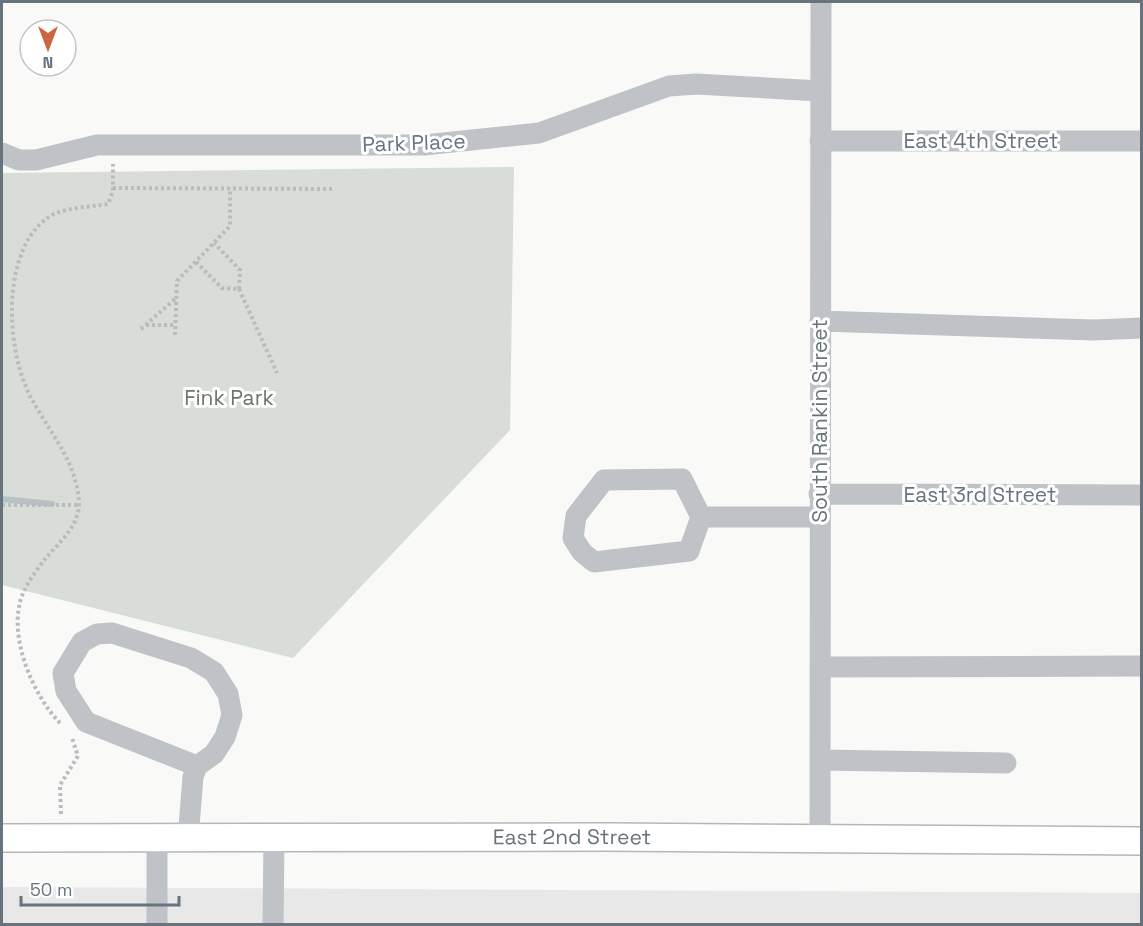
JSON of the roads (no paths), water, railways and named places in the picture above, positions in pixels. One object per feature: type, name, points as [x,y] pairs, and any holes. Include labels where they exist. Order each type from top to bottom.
[{"type":"main road","name":"East 2nd Street","points":[[2,838],[608,837],[1142,841]]},
{"type":"street","name":"South Rankin Street","points":[[820,840],[821,2]]},
{"type":"street","name":"Park Place","points":[[2,153],[19,160],[36,160],[97,145],[424,145],[539,133],[669,86],[696,84],[820,91]]},
{"type":"street","name":"East 4th Street","points":[[820,141],[1142,141]]},
{"type":"street","points":[[820,321],[1094,330],[1142,328]]},
{"type":"street","points":[[682,479],[701,517],[688,550],[594,562],[582,552],[573,538],[576,516],[604,480],[682,479]]},
{"type":"street","name":"East 3rd Street","points":[[819,494],[1142,495]]},
{"type":"street","points":[[701,517],[820,517]]},
{"type":"street","points":[[188,839],[197,766],[213,754],[232,715],[228,694],[214,672],[191,658],[112,633],[97,634],[82,642],[63,673],[66,692],[77,712],[86,722],[197,766]]},
{"type":"street","points":[[820,667],[1142,666]]},
{"type":"street","points":[[820,760],[1006,763]]},
{"type":"street","points":[[157,838],[158,924]]},
{"type":"street","points":[[273,924],[274,839]]},
{"type":"waterway","points":[[2,499],[52,504]]},
{"type":"park label","name":"Fink Park","points":[[229,398]]}]
